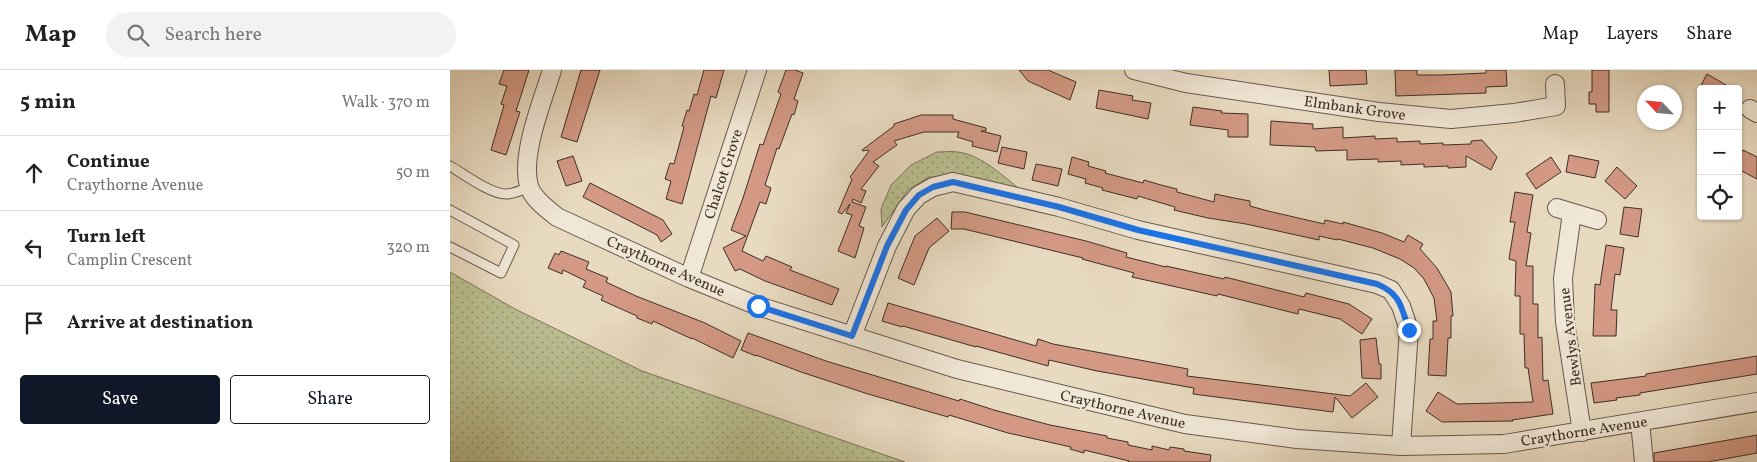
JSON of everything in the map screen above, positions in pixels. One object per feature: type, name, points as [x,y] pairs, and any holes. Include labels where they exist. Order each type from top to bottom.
[{"type":"street","points":[[529,188],[527,172],[530,143],[552,70]]},
{"type":"street","name":"Chalcot Grove","points":[[689,278],[757,70]]},
{"type":"street","name":"Elmbank Grove","points":[[1134,70],[1186,83],[1224,89],[1379,112],[1451,119],[1514,113],[1556,106],[1556,84]]},
{"type":"street","points":[[852,336],[887,246],[906,210],[919,195],[933,187],[953,182],[1059,207],[1138,230],[1377,284],[1391,290],[1401,306],[1409,330],[1401,446]]},
{"type":"street","name":"Craythorne Avenue","points":[[529,188],[556,217],[689,278],[758,306],[957,368],[1185,424],[1297,439],[1401,446],[1504,444],[1757,402]]},
{"type":"street","name":"Bewlys Avenue","points":[[1582,432],[1565,322],[1563,278],[1565,210],[1597,220]]},
{"type":"street","points":[[1640,422],[1644,462]]},
{"type":"lane","points":[[450,166],[488,188],[505,194],[529,188]]},
{"type":"lane","points":[[450,210],[514,245],[501,273],[450,247]]},
{"type":"green space","points":[[937,152],[958,152],[976,157],[1022,191],[965,178],[929,177],[908,190],[882,227],[881,209],[891,185],[911,165]]},
{"type":"green space","points":[[450,272],[515,309],[642,371],[905,462],[450,462]]},
{"type":"building","points":[[504,70],[529,70],[516,111],[520,112],[506,155],[491,150],[504,105],[501,104],[507,86],[499,84]]},
{"type":"building","points":[[581,70],[600,70],[577,142],[561,137]]},
{"type":"building","points":[[704,70],[724,70],[716,98],[711,96],[682,204],[666,199],[671,181],[665,179],[670,163],[674,164],[687,110],[689,111],[694,94],[697,95]]},
{"type":"building","points":[[786,70],[795,70],[803,73],[794,99],[798,101],[779,149],[777,148],[765,185],[771,188],[766,204],[760,202],[742,251],[763,261],[766,256],[792,267],[790,270],[839,289],[832,305],[765,281],[740,269],[735,271],[723,248],[746,236],[731,230],[760,144],[763,145],[781,94],[778,92]]},
{"type":"building","points":[[1019,70],[1048,70],[1076,82],[1070,100],[1028,81]]},
{"type":"building","points":[[1329,70],[1366,70],[1367,84],[1330,86]]},
{"type":"building","points":[[1395,70],[1417,70],[1417,75],[1441,75],[1486,73],[1486,70],[1506,70],[1507,86],[1486,87],[1486,93],[1396,96]]},
{"type":"building","points":[[1592,70],[1609,70],[1609,112],[1596,112],[1596,104],[1589,104],[1589,92],[1592,92]]},
{"type":"building","points":[[1707,74],[1726,85],[1701,85]]},
{"type":"building","points":[[1099,90],[1133,96],[1132,100],[1151,103],[1148,119],[1096,108]]},
{"type":"building","points":[[1193,107],[1222,111],[1221,113],[1248,114],[1248,137],[1228,137],[1228,130],[1190,125]]},
{"type":"building","points":[[921,115],[953,115],[953,119],[986,128],[986,131],[981,131],[1001,136],[997,152],[972,146],[973,142],[957,137],[959,132],[924,132],[894,141],[897,145],[873,162],[879,166],[861,189],[866,191],[861,203],[853,199],[852,202],[866,207],[859,226],[864,228],[855,258],[838,251],[852,215],[846,213],[850,204],[842,214],[838,212],[852,179],[850,177],[869,151],[862,150],[894,126],[894,124]]},
{"type":"building","points":[[1271,121],[1313,124],[1313,129],[1343,127],[1343,138],[1375,136],[1375,139],[1397,138],[1397,142],[1420,141],[1420,144],[1443,143],[1443,145],[1471,144],[1471,141],[1482,140],[1497,157],[1491,170],[1466,156],[1466,167],[1448,168],[1448,166],[1424,167],[1424,164],[1401,165],[1401,161],[1378,162],[1378,159],[1347,160],[1347,150],[1316,151],[1315,147],[1270,145]]},
{"type":"building","points":[[1002,147],[1027,152],[1024,169],[998,163]]},
{"type":"building","points":[[1743,150],[1757,157],[1757,179],[1742,171]]},
{"type":"building","points":[[1569,155],[1599,161],[1595,178],[1566,172]]},
{"type":"building","points":[[573,156],[582,181],[566,186],[557,161]]},
{"type":"building","points":[[1072,157],[1089,162],[1088,166],[1106,171],[1105,173],[1143,183],[1144,180],[1177,189],[1177,192],[1214,202],[1215,194],[1250,201],[1250,206],[1324,224],[1325,220],[1343,224],[1343,222],[1382,233],[1404,242],[1408,235],[1423,244],[1420,249],[1437,268],[1451,292],[1453,316],[1451,316],[1451,338],[1448,338],[1446,376],[1428,375],[1430,339],[1433,339],[1433,321],[1437,321],[1434,298],[1424,279],[1414,268],[1400,259],[1373,248],[1338,239],[1319,236],[1319,240],[1246,224],[1208,218],[1174,210],[1175,207],[1138,196],[1137,199],[1102,190],[1103,188],[1085,183],[1086,179],[1068,174]]},
{"type":"building","points":[[1551,157],[1561,172],[1536,189],[1526,174]]},
{"type":"building","points":[[1036,164],[1062,169],[1058,186],[1032,180]]},
{"type":"building","points":[[1617,167],[1637,186],[1625,199],[1605,181]]},
{"type":"building","points":[[590,183],[663,220],[672,234],[661,242],[657,235],[583,197]]},
{"type":"building","points":[[1515,192],[1533,195],[1527,232],[1531,233],[1526,266],[1533,266],[1533,304],[1538,304],[1538,338],[1542,337],[1543,381],[1548,380],[1553,414],[1513,421],[1442,422],[1426,411],[1438,392],[1457,404],[1533,402],[1528,368],[1525,368],[1524,334],[1520,334],[1520,296],[1515,296],[1516,261],[1509,259],[1515,222],[1510,222]]},
{"type":"building","points":[[1624,207],[1642,209],[1638,237],[1620,234]]},
{"type":"building","points":[[952,212],[965,212],[1086,241],[1127,253],[1126,257],[1166,267],[1224,279],[1225,277],[1304,297],[1306,293],[1349,304],[1372,319],[1362,334],[1340,319],[1299,309],[1298,314],[1218,294],[1217,296],[1132,277],[1134,273],[1083,258],[964,229],[951,229]]},
{"type":"building","points":[[937,218],[949,231],[929,248],[914,285],[898,278],[915,236]]},
{"type":"building","points":[[1606,245],[1624,248],[1620,275],[1615,274],[1611,310],[1617,310],[1616,336],[1593,336],[1595,284],[1600,285]]},
{"type":"building","points":[[561,251],[589,262],[586,269],[608,278],[606,282],[705,323],[741,341],[733,358],[653,321],[652,324],[637,318],[637,316],[601,300],[603,296],[583,287],[586,281],[563,270],[562,274],[548,268],[555,253],[559,255]]},
{"type":"building","points":[[888,303],[1036,346],[1038,339],[1053,344],[1188,369],[1187,376],[1350,396],[1366,383],[1378,397],[1352,418],[1335,397],[1333,412],[1193,394],[1194,388],[1097,371],[1049,360],[1048,366],[902,327],[882,321]]},
{"type":"building","points":[[748,333],[826,361],[959,401],[960,399],[1050,425],[1107,436],[1107,438],[1128,442],[1128,445],[1152,450],[1152,446],[1169,450],[1170,447],[1211,455],[1210,462],[1128,462],[1084,450],[1084,453],[1070,449],[1071,447],[1008,433],[949,415],[948,417],[868,394],[741,350]]},
{"type":"building","points":[[1376,338],[1379,364],[1381,364],[1381,379],[1362,378],[1360,340]]},
{"type":"building","points":[[1757,356],[1757,374],[1640,393],[1640,395],[1616,398],[1617,400],[1594,403],[1591,383],[1646,376],[1646,374]]},
{"type":"building","points":[[1757,435],[1757,453],[1708,462],[1654,462],[1654,453]]},
{"type":"route","points":[[758,306],[852,336],[887,246],[906,210],[919,195],[933,187],[953,182],[1059,207],[1138,230],[1377,284],[1391,290],[1401,306],[1409,330]]}]
